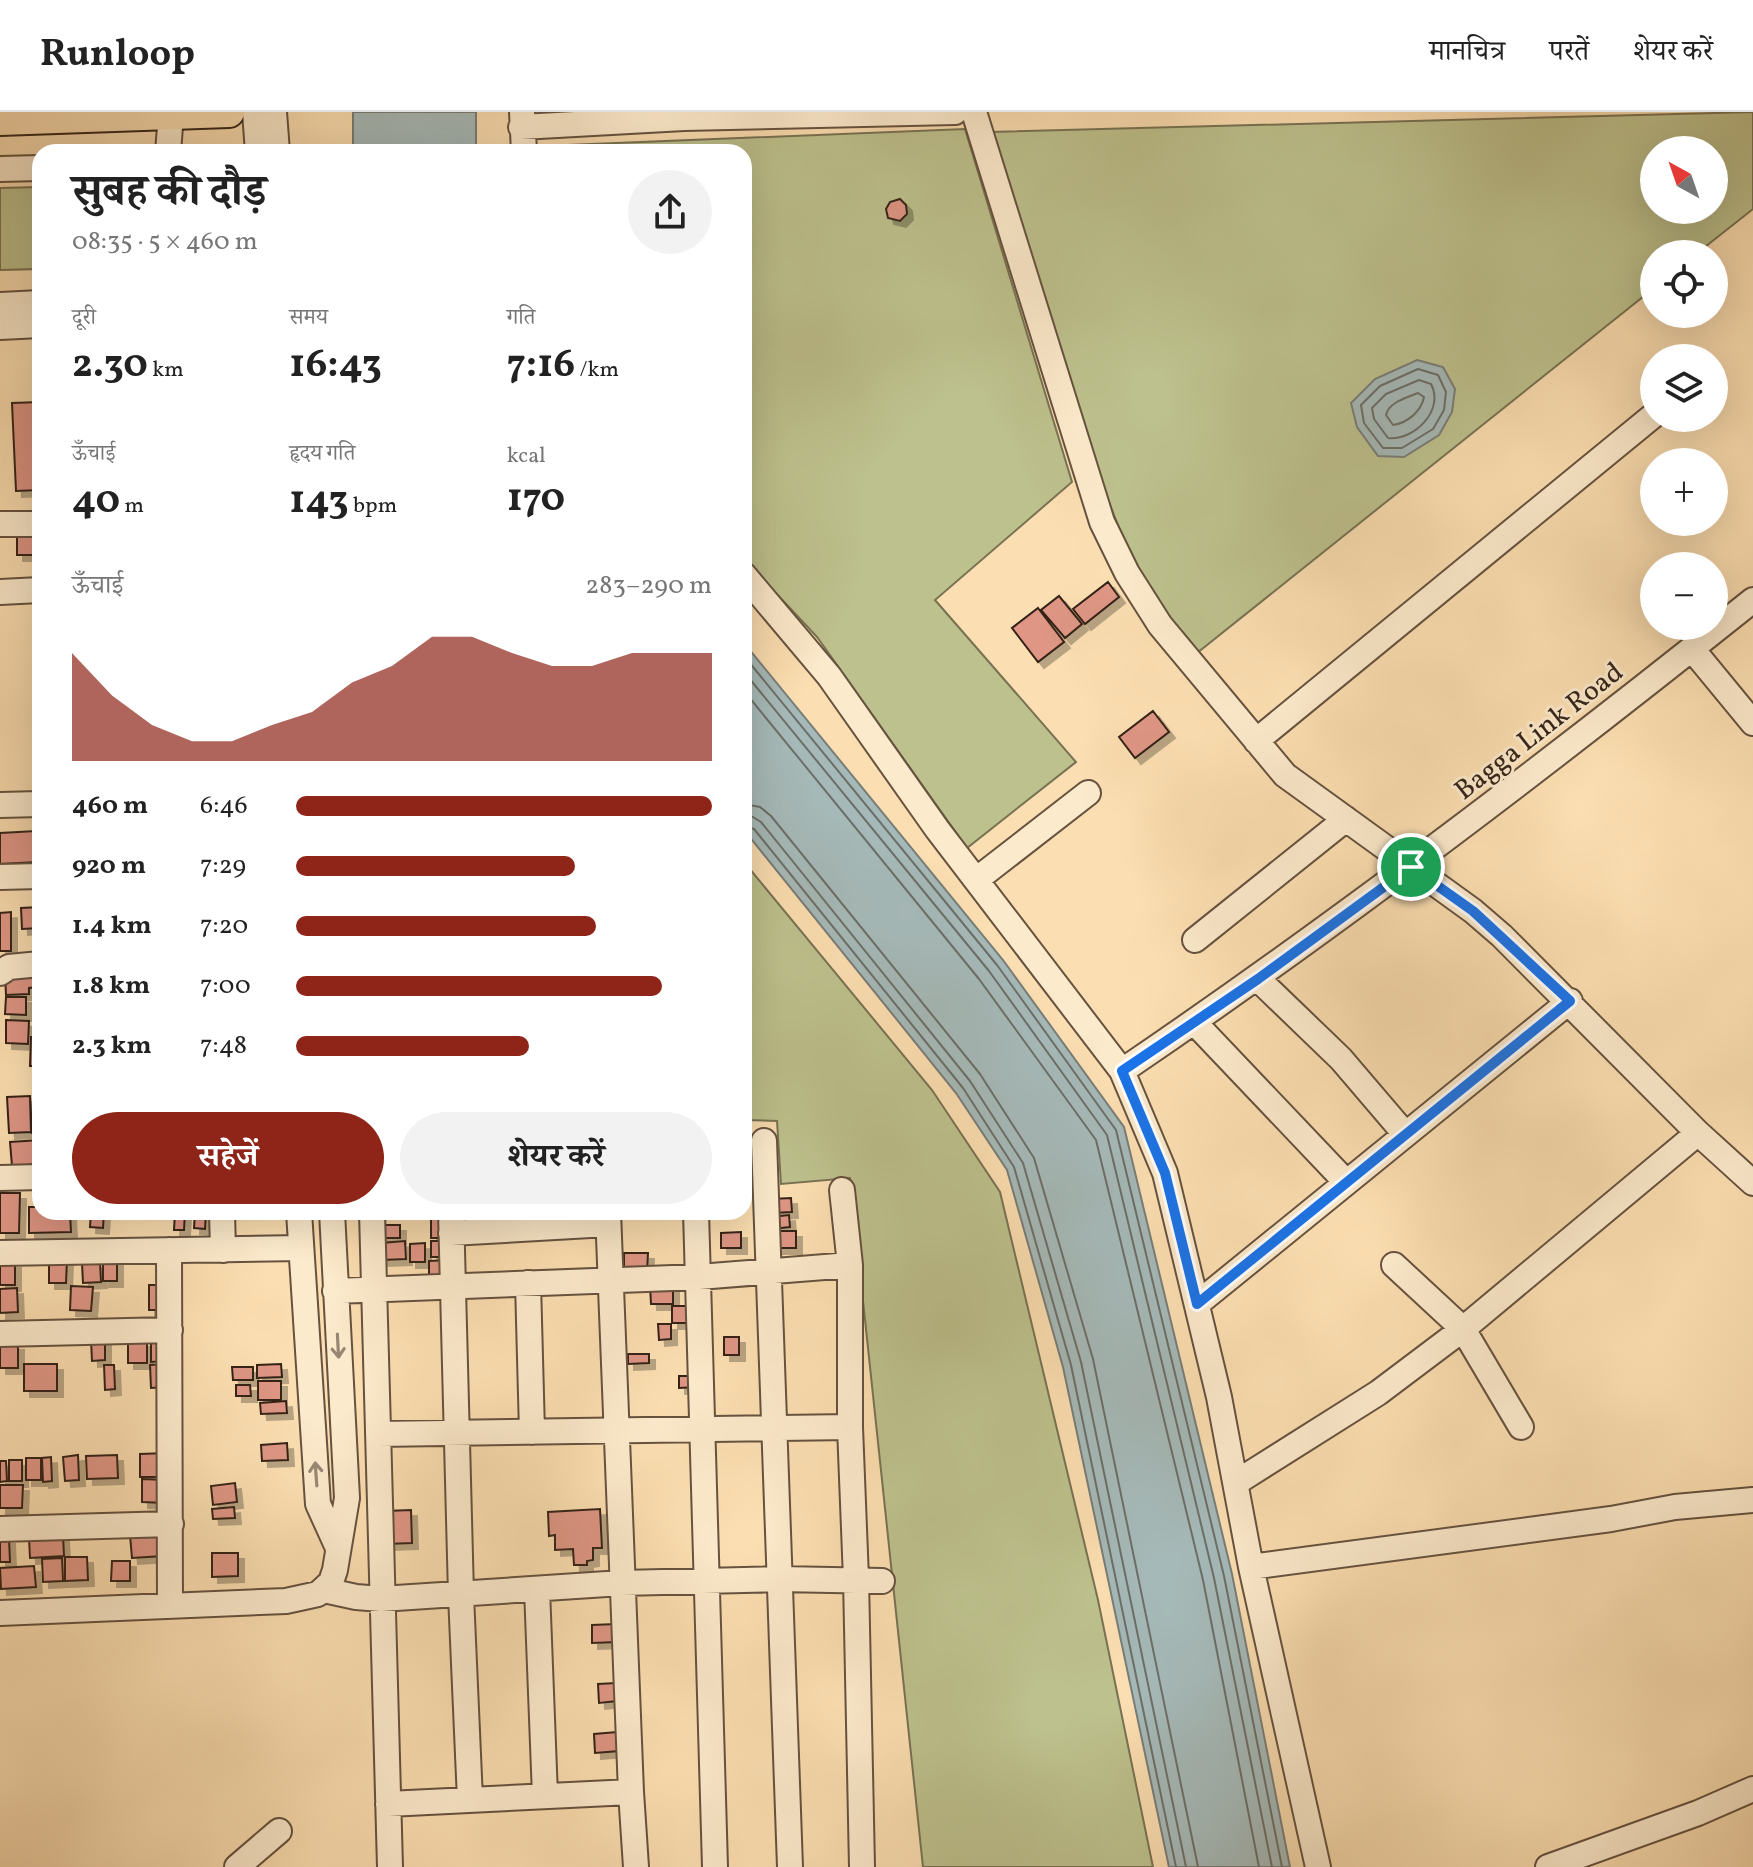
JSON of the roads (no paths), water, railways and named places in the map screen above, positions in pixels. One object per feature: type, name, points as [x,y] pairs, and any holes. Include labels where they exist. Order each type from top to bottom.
[{"type":"main road","points":[[0,120],[229,112]]},
{"type":"street","points":[[255,112],[257,144]]},
{"type":"street","points":[[274,112],[276,144]]},
{"type":"street","points":[[523,144],[521,119],[955,112]]},
{"type":"street","points":[[974,112],[1102,522],[1127,573],[1160,625],[1296,785],[1473,911],[1570,1001],[1698,1133],[1753,1183]]},
{"type":"street","points":[[169,144],[171,114]]},
{"type":"street","points":[[0,169],[32,168]]},
{"type":"street","points":[[0,305],[32,303]]},
{"type":"street","points":[[0,327],[32,325]]},
{"type":"street","points":[[1256,741],[1640,426]]},
{"type":"street","points":[[0,524],[32,524]]},
{"type":"street","points":[[752,585],[829,676],[937,829],[1122,1071],[1165,1173],[1237,1482],[1251,1567],[1318,1867]]},
{"type":"street","points":[[0,592],[32,590]]},
{"type":"street","name":"Bagga Link Road","points":[[1122,1071],[1258,979],[1411,867],[1753,600]]},
{"type":"street","points":[[1692,649],[1753,723]]},
{"type":"street","points":[[976,880],[1088,793]]},
{"type":"street","points":[[0,805],[32,804]]},
{"type":"street","points":[[1195,940],[1346,819]]},
{"type":"street","points":[[0,877],[32,876]]},
{"type":"street","points":[[0,973],[9,967],[32,965]]},
{"type":"street","points":[[1258,979],[1341,1059],[1405,1134]]},
{"type":"street","points":[[1197,1304],[1570,1001]]},
{"type":"street","points":[[1194,1022],[1346,1182]]},
{"type":"street","points":[[1237,1482],[1378,1393],[1463,1329],[1698,1133]]},
{"type":"street","points":[[764,1141],[790,1867]]},
{"type":"street","points":[[0,1178],[32,1177]]},
{"type":"street","points":[[842,1190],[850,1265],[850,1427],[862,1867]]},
{"type":"street","points":[[222,1220],[223,1250]]},
{"type":"street","points":[[299,1220],[318,1504],[338,1548]]},
{"type":"street","points":[[0,1613],[286,1601],[307,1598],[324,1590],[335,1570],[347,1498],[332,1220]]},
{"type":"street","points":[[372,1220],[390,1867]]},
{"type":"street","points":[[470,1800],[451,1222],[526,1220]]},
{"type":"street","points":[[608,1220],[636,1867]]},
{"type":"street","points":[[696,1220],[715,1867]]},
{"type":"street","points":[[0,1253],[301,1248]]},
{"type":"street","points":[[169,1250],[170,1606]]},
{"type":"street","points":[[335,1291],[699,1277],[850,1265]]},
{"type":"street","points":[[1394,1265],[1463,1329],[1521,1427]]},
{"type":"street","points":[[528,1283],[532,1432]]},
{"type":"street","points":[[0,1334],[170,1330]]},
{"type":"street","points":[[378,1434],[850,1427]]},
{"type":"street","points":[[1251,1567],[1600,1521],[1675,1507],[1753,1500]]},
{"type":"street","points":[[0,1529],[171,1524]]},
{"type":"street","points":[[324,1590],[381,1599],[622,1583],[780,1579],[882,1581]]},
{"type":"street","points":[[537,1589],[545,1796]]},
{"type":"street","points":[[1548,1867],[1698,1813],[1753,1789]]},
{"type":"street","points":[[388,1804],[631,1792]]},
{"type":"street","points":[[247,1864],[279,1831]]},
{"type":"water","points":[[353,112],[476,112],[476,144],[353,144]]},
{"type":"water","points":[[1417,360],[1443,367],[1455,389],[1452,412],[1439,435],[1404,457],[1378,456],[1357,427],[1351,403],[1375,379]]},
{"type":"water","points":[[752,653],[1003,960],[1124,1127],[1232,1574],[1290,1867],[1169,1867],[1063,1367],[1007,1170],[956,1093],[752,840]]}]
